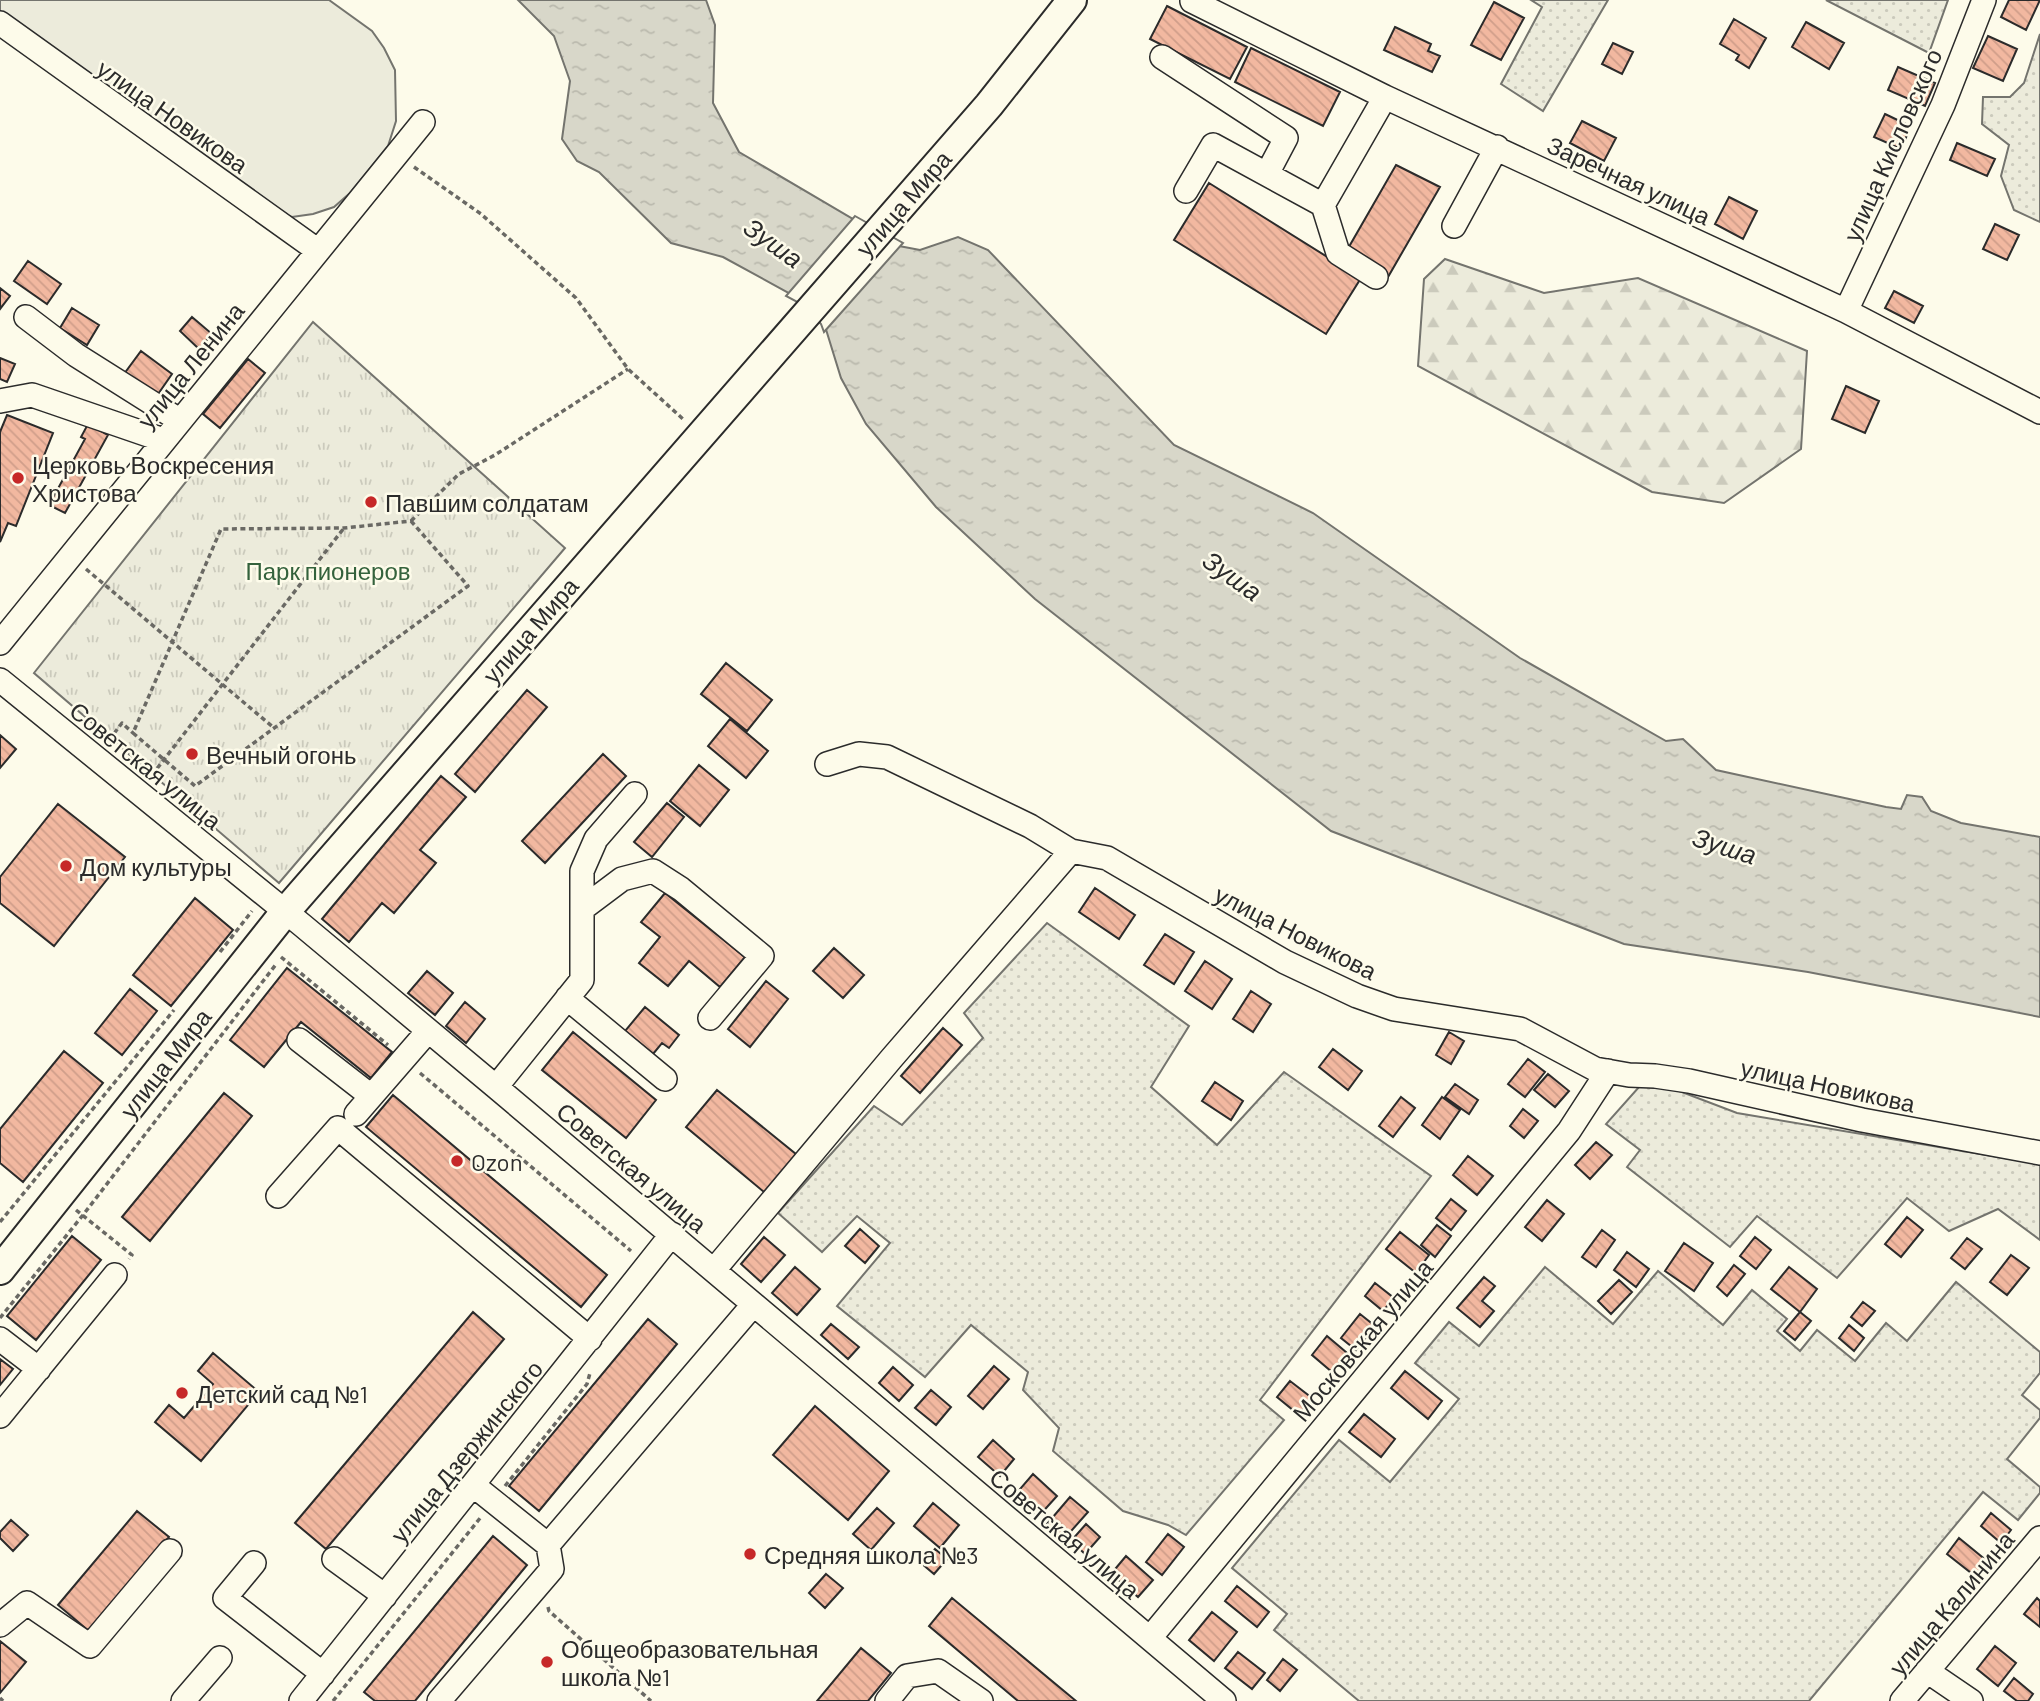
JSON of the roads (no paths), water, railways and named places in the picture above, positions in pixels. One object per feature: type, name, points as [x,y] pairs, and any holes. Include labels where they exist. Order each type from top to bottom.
[{"type":"main road","name":"улица Мира","points":[[0,1270],[59,1196],[275,904],[655,486],[989,105],[1072,0]]},
{"type":"street","name":"улица Кисловского","points":[[1846,310],[1943,105],[1984,0]]},
{"type":"street","name":"Заречная улица","points":[[1192,1],[1385,97],[1846,310],[2040,412]]},
{"type":"street","name":"улица Новикова","points":[[0,23],[317,250]]},
{"type":"street","points":[[1162,57],[1286,138],[1267,174]]},
{"type":"street","points":[[1323,205],[1385,97]]},
{"type":"street","name":"улица Ленина","points":[[0,643],[423,122]]},
{"type":"street","points":[[1186,191],[1213,145],[1323,205],[1338,253],[1376,276]]},
{"type":"street","points":[[1454,226],[1497,147]]},
{"type":"street","points":[[26,317],[76,355],[179,420]]},
{"type":"street","points":[[0,401],[32,395],[163,440]]},
{"type":"street","name":"Советская улица","points":[[0,680],[673,1234],[753,1305],[1224,1701]]},
{"type":"street","points":[[714,1270],[891,1059],[1071,851],[1030,826],[887,757],[859,754],[827,764]]},
{"type":"street","points":[[495,1087],[582,979],[582,871],[596,839],[635,794]]},
{"type":"street","name":"улица Новикова","points":[[1071,851],[1107,858],[1284,962],[1357,996],[1394,1009],[1520,1030],[1595,1069],[1608,1072],[1689,1080],[1862,1120],[2040,1153]]},
{"type":"street","points":[[582,909],[622,879],[653,871],[681,889],[762,956],[710,1018]]},
{"type":"street","points":[[567,998],[665,1079]]},
{"type":"street","points":[[356,1114],[428,1031]]},
{"type":"street","points":[[299,1040],[371,1096]]},
{"type":"street","name":"Московская улица","points":[[1150,1638],[1569,1131],[1608,1072]]},
{"type":"street","points":[[278,1196],[338,1128],[590,1339]]},
{"type":"street","name":"улица Дзержинского","points":[[316,1691],[385,1596],[673,1234]]},
{"type":"street","points":[[0,1416],[115,1275]]},
{"type":"street","points":[[548,1545],[753,1305]]},
{"type":"street","points":[[0,1339],[39,1369]]},
{"type":"street","points":[[439,1701],[552,1569],[548,1545],[473,1485]]},
{"type":"street","name":"улица Калинина","points":[[1902,1701],[2040,1538]]},
{"type":"street","points":[[0,1625],[27,1603],[90,1646],[170,1551]]},
{"type":"street","points":[[334,1559],[385,1596]]},
{"type":"street","points":[[254,1563],[225,1598],[316,1691]]},
{"type":"street","points":[[183,1701],[220,1658]]},
{"type":"street","points":[[887,1701],[907,1676],[938,1671],[981,1701]]},
{"type":"street","points":[[1927,1671],[1971,1701]]},
{"type":"water","name":"Зуша","points":[[518,0],[706,0],[715,25],[713,103],[739,152],[899,246],[920,250],[958,237],[988,250],[1174,445],[1313,513],[1520,658],[1666,741],[1683,739],[1716,770],[1901,809],[1907,795],[1922,797],[1931,811],[1961,823],[2040,837],[2040,1017],[1808,972],[1624,944],[1331,831],[1035,599],[936,507],[866,424],[841,378],[824,323],[807,303],[723,257],[671,243],[599,172],[577,161],[562,139],[570,81],[554,36]]},
{"type":"place","name":"Церковь Воскресения Христова","points":[[18,478]]},
{"type":"place","name":"Павшим солдатам","points":[[371,502]]},
{"type":"place","name":"Вечный огонь","points":[[192,754]]},
{"type":"place","name":"Дом культуры","points":[[66,866]]},
{"type":"place","name":"Ozon","points":[[457,1161]]},
{"type":"place","name":"Детский сад №1","points":[[182,1393]]},
{"type":"place","name":"Средняя школа №3","points":[[750,1554]]},
{"type":"place","name":"Общеобразовательная школа №1","points":[[547,1662]]},
{"type":"park label","name":"Парк пионеров","points":[[328,570]]}]
